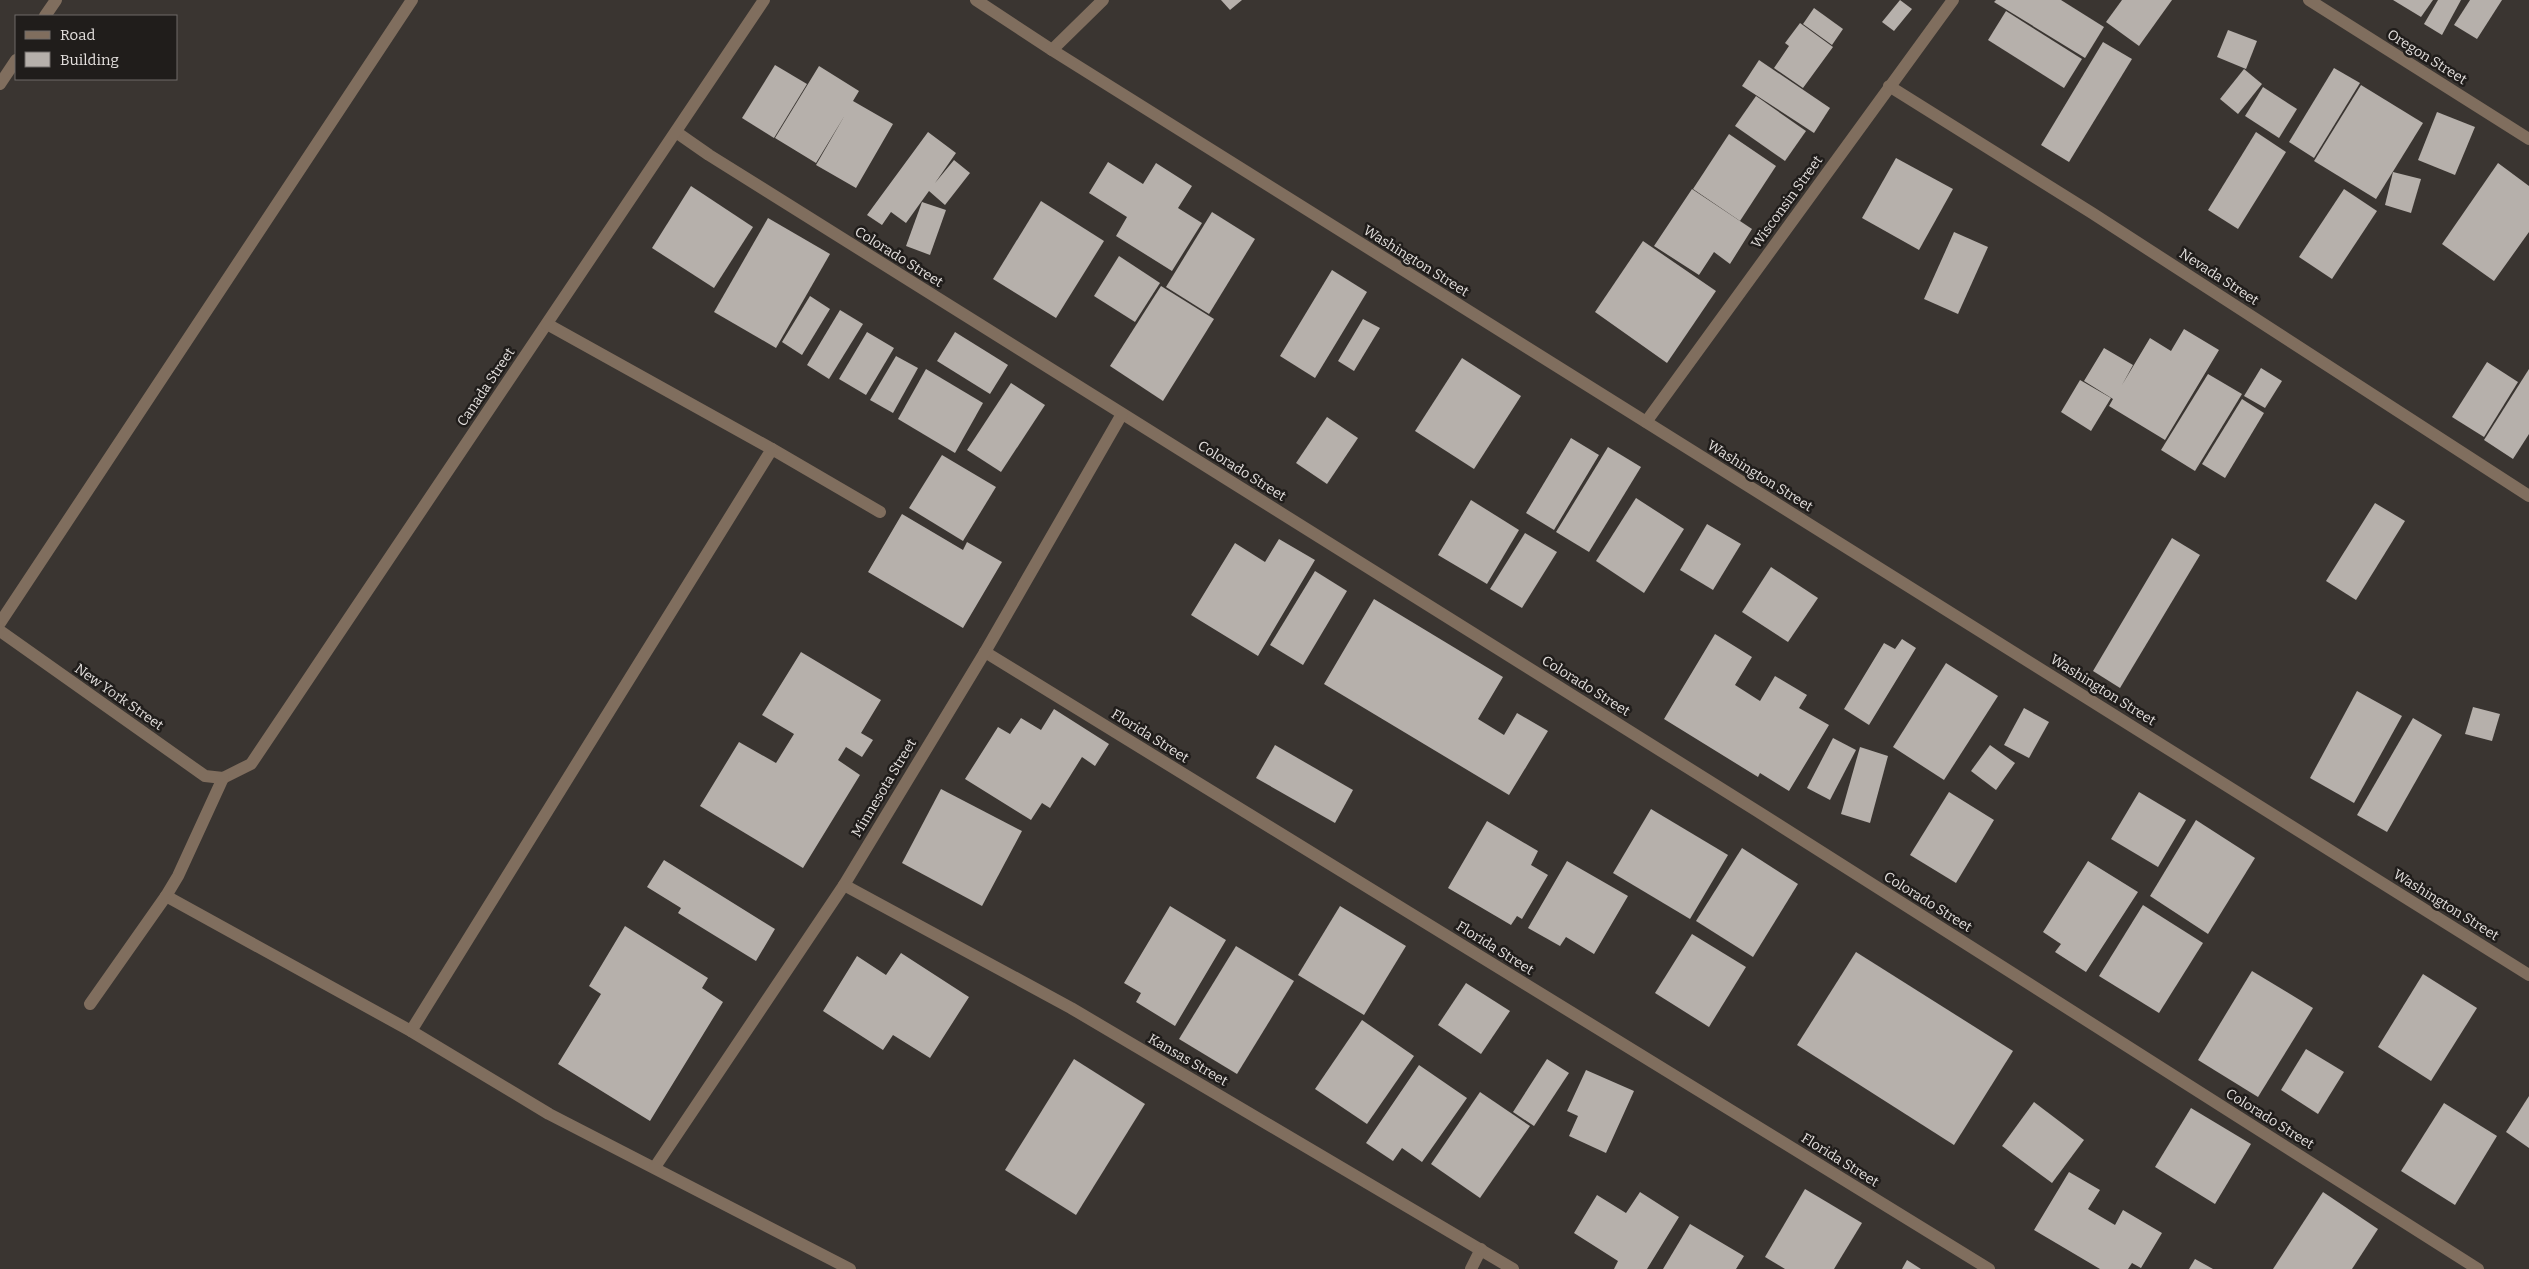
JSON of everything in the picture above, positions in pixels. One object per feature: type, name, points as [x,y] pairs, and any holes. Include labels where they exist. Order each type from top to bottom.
[{"type":"street","points":[[46,15],[56,0]]},
{"type":"street","points":[[0,623],[412,0]]},
{"type":"street","name":"Canada Street","points":[[224,778],[251,764],[764,0]]},
{"type":"street","name":"Washington Street","points":[[976,0],[1052,50],[2529,975]]},
{"type":"street","points":[[1052,50],[1103,0]]},
{"type":"street","name":"Wisconsin Street","points":[[1646,422],[1953,0]]},
{"type":"street","name":"Oregon Street","points":[[2309,0],[2529,139]]},
{"type":"street","points":[[0,84],[15,62]]},
{"type":"street","name":"Nevada Street","points":[[1889,86],[2092,213],[2529,496]]},
{"type":"street","name":"Colorado Street","points":[[676,132],[709,155],[1757,811],[2478,1269]]},
{"type":"street","points":[[547,324],[880,512]]},
{"type":"street","name":"Minnesota Street","points":[[655,1167],[844,884],[984,652],[1122,414]]},
{"type":"street","points":[[411,1031],[772,450]]},
{"type":"street","name":"New York Street","points":[[0,631],[191,767],[205,776],[224,778]]},
{"type":"street","name":"Florida Street","points":[[984,652],[1989,1269]]},
{"type":"street","points":[[90,1004],[178,876],[224,778]]},
{"type":"street","name":"Kansas Street","points":[[844,884],[1071,1008],[1513,1269]]},
{"type":"street","points":[[166,896],[411,1031],[549,1114],[850,1269]]},
{"type":"street","points":[[1471,1269],[1481,1249]]},
{"type":"building","points":[[1221,0],[1242,0],[1230,10]]},
{"type":"building","points":[[1900,0],[1912,9],[1894,31],[1882,22]]},
{"type":"building","points":[[1996,0],[2061,0],[2104,27],[2085,58],[1994,2]]},
{"type":"building","points":[[2122,0],[2172,0],[2139,46],[2106,22]]},
{"type":"building","points":[[2393,0],[2433,0],[2421,17]]},
{"type":"building","points":[[2438,0],[2461,0],[2442,35],[2424,24]]},
{"type":"building","points":[[2470,0],[2502,0],[2477,39],[2454,25]]},
{"type":"building","points":[[1814,8],[1843,29],[1832,45],[1803,24]]},
{"type":"building","points":[[2006,11],[2082,59],[2064,88],[1988,40]]},
{"type":"building","points":[[1800,23],[1833,47],[1803,88],[1774,68],[1789,46],[1785,43]]},
{"type":"building","points":[[2228,30],[2257,41],[2246,69],[2217,57]]},
{"type":"building","points":[[2103,42],[2132,59],[2069,162],[2041,145]]},
{"type":"building","points":[[1759,60],[1830,108],[1814,133],[1742,86]]},
{"type":"building","points":[[775,65],[807,84],[774,138],[742,118]]},
{"type":"building","points":[[819,66],[859,91],[853,101],[893,124],[856,188],[816,165],[845,115],[816,163],[775,138]]},
{"type":"building","points":[[2334,68],[2360,83],[2314,158],[2289,142]]},
{"type":"building","points":[[2244,69],[2262,84],[2238,114],[2220,99]]},
{"type":"building","points":[[2361,85],[2423,123],[2376,199],[2314,161]]},
{"type":"building","points":[[2263,87],[2297,109],[2279,138],[2245,116]]},
{"type":"building","points":[[1756,96],[1806,131],[1785,161],[1735,126]]},
{"type":"building","points":[[2437,112],[2475,127],[2455,175],[2418,160]]},
{"type":"building","points":[[928,132],[956,153],[935,183],[954,160],[970,173],[945,205],[929,191],[906,223],[891,212],[882,225],[867,215]]},
{"type":"building","points":[[2256,132],[2286,152],[2238,229],[2208,210]]},
{"type":"building","points":[[1729,134],[1776,166],[1740,221],[1693,189]]},
{"type":"building","points":[[1896,158],[1953,189],[1919,250],[1862,218]]},
{"type":"building","points":[[1108,162],[1143,184],[1156,163],[1192,186],[1178,208],[1202,223],[1172,271],[1116,236],[1127,217],[1089,193]]},
{"type":"building","points":[[2498,163],[2529,186],[2529,232],[2494,281],[2442,244]]},
{"type":"building","points":[[2393,172],[2421,179],[2411,213],[2385,205]]},
{"type":"building","points":[[691,186],[753,227],[714,288],[652,248]]},
{"type":"building","points":[[1692,189],[1752,229],[1730,264],[1714,252],[1699,275],[1654,246]]},
{"type":"building","points":[[2344,189],[2377,211],[2332,279],[2299,257]]},
{"type":"building","points":[[1041,201],[1104,241],[1056,318],[993,279]]},
{"type":"building","points":[[922,202],[946,210],[930,255],[906,246]]},
{"type":"building","points":[[1212,212],[1255,239],[1209,314],[1166,287]]},
{"type":"building","points":[[768,218],[830,254],[776,348],[714,312]]},
{"type":"building","points":[[1954,232],[1988,247],[1958,314],[1924,299]]},
{"type":"building","points":[[1643,241],[1716,291],[1667,363],[1595,312]]},
{"type":"building","points":[[1119,256],[1160,283],[1135,322],[1094,296]]},
{"type":"building","points":[[1332,270],[1367,292],[1315,378],[1280,356]]},
{"type":"building","points":[[1161,286],[1214,319],[1163,401],[1110,366]]},
{"type":"building","points":[[810,296],[830,309],[802,355],[782,342]]},
{"type":"building","points":[[840,310],[863,324],[829,379],[807,365]]},
{"type":"building","points":[[1363,319],[1380,328],[1354,371],[1338,361]]},
{"type":"building","points":[[2184,329],[2219,350],[2165,440],[2109,406],[2113,399],[2084,381],[2104,348],[2133,365],[2122,385],[2150,338],[2171,351]]},
{"type":"building","points":[[867,332],[894,348],[866,395],[839,379]]},
{"type":"building","points":[[955,332],[1008,365],[990,394],[937,361]]},
{"type":"building","points":[[896,356],[918,368],[893,413],[870,400]]},
{"type":"building","points":[[1462,358],[1521,396],[1474,469],[1415,431]]},
{"type":"building","points":[[2487,362],[2518,382],[2484,437],[2452,417]]},
{"type":"building","points":[[2261,368],[2282,381],[2265,408],[2244,396]]},
{"type":"building","points":[[926,369],[983,403],[955,453],[898,419]]},
{"type":"building","points":[[2529,369],[2529,434],[2513,459],[2484,440]]},
{"type":"building","points":[[2208,374],[2242,394],[2195,471],[2161,450]]},
{"type":"building","points":[[2080,380],[2111,398],[2091,431],[2061,412]]},
{"type":"building","points":[[1011,383],[1045,405],[1001,472],[967,450]]},
{"type":"building","points":[[2242,399],[2264,413],[2225,478],[2202,464]]},
{"type":"building","points":[[1327,417],[1358,438],[1327,484],[1296,463]]},
{"type":"building","points":[[1571,438],[1599,455],[1554,530],[1526,513]]},
{"type":"building","points":[[1608,447],[1641,467],[1589,552],[1556,532]]},
{"type":"building","points":[[942,455],[996,487],[963,541],[909,508]]},
{"type":"building","points":[[1636,498],[1684,529],[1644,593],[1596,561]]},
{"type":"building","points":[[1471,500],[1519,530],[1487,584],[1438,555]]},
{"type":"building","points":[[2375,503],[2405,521],[2356,600],[2326,581]]},
{"type":"building","points":[[902,514],[963,550],[967,542],[1002,562],[963,628],[868,572]]},
{"type":"building","points":[[1707,524],[1741,544],[1713,590],[1680,570]]},
{"type":"building","points":[[1525,533],[1557,552],[1522,608],[1490,589]]},
{"type":"building","points":[[2172,538],[2200,555],[2120,688],[2093,671]]},
{"type":"building","points":[[1279,539],[1315,560],[1258,656],[1191,615],[1235,543],[1265,562]]},
{"type":"building","points":[[1771,567],[1818,598],[1788,642],[1742,612]]},
{"type":"building","points":[[1315,571],[1347,591],[1303,665],[1270,645]]},
{"type":"building","points":[[1374,599],[1503,677],[1478,719],[1504,735],[1517,713],[1548,731],[1509,795],[1324,684]]},
{"type":"building","points":[[1715,634],[1752,657],[1735,685],[1760,701],[1775,676],[1807,695],[1799,708],[1829,725],[1789,791],[1760,773],[1758,777],[1664,719]]},
{"type":"building","points":[[1902,639],[1916,648],[1869,725],[1844,709],[1884,643],[1895,649]]},
{"type":"building","points":[[801,652],[881,700],[861,733],[873,740],[862,757],[846,747],[838,760],[860,775],[803,868],[700,806],[739,742],[776,763],[794,734],[762,715]]},
{"type":"building","points":[[1946,663],[1998,696],[1944,780],[1893,747]]},
{"type":"building","points":[[2357,691],[2402,716],[2354,803],[2310,778]]},
{"type":"building","points":[[2473,707],[2500,714],[2492,741],[2465,734]]},
{"type":"building","points":[[2024,708],[2049,722],[2029,758],[2004,745]]},
{"type":"building","points":[[1054,709],[1109,744],[1095,766],[1082,757],[1050,808],[1042,803],[1031,820],[965,779],[998,727],[1010,734],[1021,718],[1041,730]]},
{"type":"building","points":[[2413,718],[2442,735],[2387,832],[2357,815]]},
{"type":"building","points":[[1833,738],[1856,750],[1830,800],[1807,788]]},
{"type":"building","points":[[1275,745],[1353,790],[1335,823],[1256,778]]},
{"type":"building","points":[[1990,745],[2015,763],[1996,790],[1971,771]]},
{"type":"building","points":[[1860,747],[1888,756],[1870,823],[1841,814]]},
{"type":"building","points":[[941,789],[1022,831],[982,906],[902,863]]},
{"type":"building","points":[[1949,792],[1994,820],[1956,883],[1910,855]]},
{"type":"building","points":[[2139,792],[2186,820],[2158,867],[2111,839]]},
{"type":"building","points":[[1651,809],[1728,855],[1690,919],[1613,873]]},
{"type":"building","points":[[2196,820],[2255,858],[2208,934],[2150,896]]},
{"type":"building","points":[[1487,821],[1538,851],[1531,865],[1548,875],[1522,919],[1517,916],[1511,925],[1448,888]]},
{"type":"building","points":[[1742,848],[1798,884],[1753,957],[1696,921]]},
{"type":"building","points":[[664,860],[775,929],[756,961],[678,913],[681,908],[647,887]]},
{"type":"building","points":[[1567,861],[1628,896],[1594,954],[1566,937],[1560,946],[1528,928]]},
{"type":"building","points":[[2088,861],[2138,892],[2086,972],[2055,952],[2061,944],[2043,932]]},
{"type":"building","points":[[2143,905],[2203,943],[2159,1013],[2099,976]]},
{"type":"building","points":[[1170,906],[1226,940],[1175,1026],[1136,1002],[1141,993],[1124,983]]},
{"type":"building","points":[[1340,906],[1406,946],[1364,1015],[1298,975]]},
{"type":"building","points":[[625,926],[708,978],[702,988],[723,1002],[650,1121],[558,1064],[601,994],[589,986]]},
{"type":"building","points":[[1692,934],[1746,967],[1709,1027],[1655,993]]},
{"type":"building","points":[[1236,946],[1294,981],[1237,1074],[1179,1039]]},
{"type":"building","points":[[1856,952],[2013,1051],[1954,1145],[1797,1045]]},
{"type":"building","points":[[901,953],[969,997],[930,1058],[893,1035],[883,1050],[823,1011],[857,956],[886,975]]},
{"type":"building","points":[[2252,971],[2313,1008],[2258,1097],[2198,1060]]},
{"type":"building","points":[[2423,974],[2477,1008],[2431,1081],[2378,1047]]},
{"type":"building","points":[[1466,983],[1510,1011],[1481,1054],[1438,1025]]},
{"type":"building","points":[[1362,1020],[1414,1056],[1367,1124],[1315,1089]]},
{"type":"building","points":[[2306,1049],[2344,1072],[2318,1114],[2281,1090]]},
{"type":"building","points":[[1074,1059],[1145,1104],[1076,1215],[1005,1170]]},
{"type":"building","points":[[1547,1059],[1569,1073],[1534,1126],[1513,1112]]},
{"type":"building","points":[[1419,1065],[1467,1098],[1422,1162],[1402,1148],[1393,1161],[1366,1143]]},
{"type":"building","points":[[1586,1070],[1634,1091],[1606,1153],[1569,1136],[1578,1116],[1567,1111]]},
{"type":"building","points":[[1480,1092],[1530,1126],[1480,1198],[1431,1164]]},
{"type":"building","points":[[2529,1096],[2529,1148],[2506,1132]]},
{"type":"building","points":[[2034,1102],[2084,1140],[2052,1183],[2002,1146]]},
{"type":"building","points":[[2444,1103],[2497,1136],[2455,1205],[2401,1171]]},
{"type":"building","points":[[2191,1108],[2251,1144],[2215,1204],[2155,1167]]},
{"type":"building","points":[[2069,1172],[2100,1190],[2088,1209],[2115,1225],[2123,1210],[2162,1233],[2141,1268],[2132,1263],[2128,1269],[2100,1269],[2034,1230]]},
{"type":"building","points":[[1805,1189],[1862,1223],[1834,1269],[1785,1269],[1765,1257]]},
{"type":"building","points":[[1640,1192],[1679,1217],[1647,1269],[1614,1269],[1618,1261],[1574,1233],[1597,1195],[1626,1213]]},
{"type":"building","points":[[2323,1192],[2378,1229],[2352,1269],[2273,1269]]},
{"type":"building","points":[[1690,1224],[1744,1256],[1736,1269],[1663,1269]]},
{"type":"building","points":[[2195,1259],[2213,1269],[2189,1269]]},
{"type":"building","points":[[1907,1260],[1921,1269],[1902,1269]]}]
